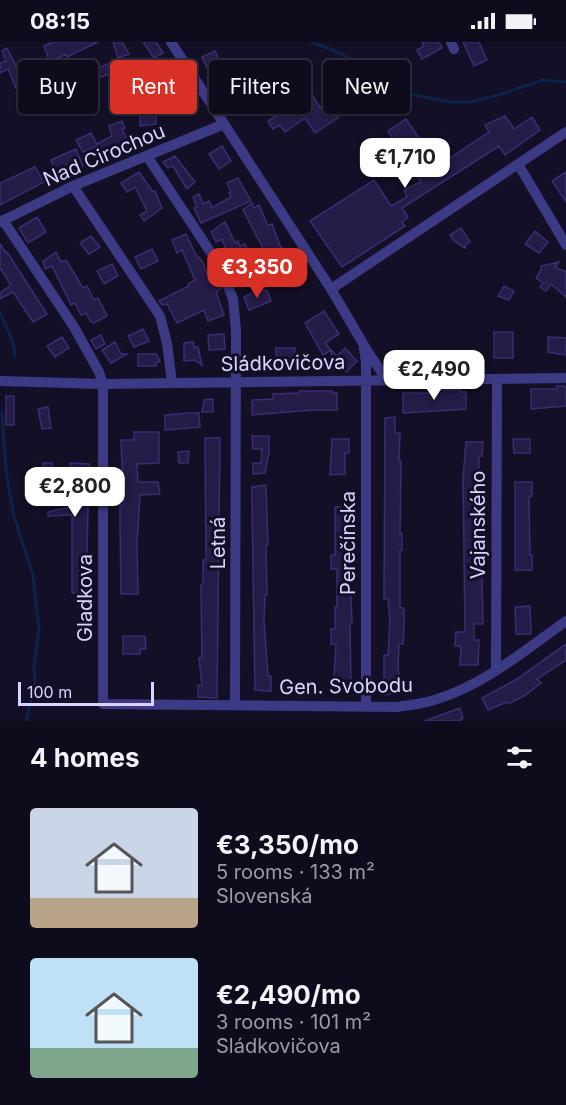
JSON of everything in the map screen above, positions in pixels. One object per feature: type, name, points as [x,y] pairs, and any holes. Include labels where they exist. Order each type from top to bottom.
[{"type":"street","name":"Perečínska","points":[[171,42],[331,289],[384,376],[396,380]]},
{"type":"street","name":"Nad Cirochou","points":[[1,221],[73,186],[225,124]]},
{"type":"street","points":[[331,289],[566,132]]},
{"type":"street","name":"Letná","points":[[147,156],[221,268],[233,299],[236,330],[235,705]]},
{"type":"street","points":[[518,164],[566,244]]},
{"type":"street","points":[[73,186],[160,316],[167,343],[171,383]]},
{"type":"street","points":[[1,221],[74,327],[99,372],[103,384]]},
{"type":"street","name":"Perečínska","points":[[360,336],[383,369],[396,380]]},
{"type":"street","name":"Perečínska","points":[[360,336],[365,354],[361,377],[366,706]]},
{"type":"street","name":"Perečínska","points":[[373,352],[377,365]]},
{"type":"street","points":[[361,377],[373,377],[377,365]]},
{"type":"street","name":"Sládkovičova","points":[[0,381],[103,384],[361,377],[396,380],[566,378]]},
{"type":"street","name":"Vajanského","points":[[496,670],[497,379]]},
{"type":"street","name":"Gladkova","points":[[103,384],[104,704]]},
{"type":"street","name":"Gen. Svobodu","points":[[104,704],[397,707],[434,700],[466,687],[496,670],[566,621]]},
{"type":"building","points":[[53,42],[98,42],[67,57],[66,54],[54,60],[49,60],[44,46]]},
{"type":"building","points":[[113,42],[122,42],[129,54],[118,58]]},
{"type":"building","points":[[143,42],[156,42],[163,53],[154,58]]},
{"type":"building","points":[[422,42],[439,42],[442,48],[422,59],[417,50],[424,46]]},
{"type":"building","points":[[463,42],[479,42],[487,60],[474,66]]},
{"type":"building","points":[[7,48],[18,69],[18,93],[8,69],[0,73],[0,63],[6,61],[2,51]]},
{"type":"building","points":[[215,51],[219,60],[209,60],[209,72],[202,57]]},
{"type":"building","points":[[110,63],[110,73],[98,78],[98,68]]},
{"type":"building","points":[[311,93],[320,108],[323,106],[323,114],[337,114],[339,117],[315,133],[305,118],[285,132],[280,125],[273,129],[268,121],[279,114],[311,114]]},
{"type":"building","points":[[140,114],[156,114],[156,124],[140,126]]},
{"type":"building","points":[[505,116],[514,129],[532,117],[540,130],[505,155],[499,146],[402,208],[408,217],[402,222],[405,226],[342,267],[310,221],[374,180],[391,206],[407,197],[404,190],[421,182],[388,131],[406,119],[438,166],[489,132],[485,125]]},
{"type":"building","points":[[122,121],[125,128],[122,129],[131,148],[102,162],[96,146],[83,152],[76,140],[91,133],[97,144],[112,136],[109,126]]},
{"type":"building","points":[[222,146],[231,161],[219,169],[209,154]]},
{"type":"building","points":[[76,149],[83,166],[58,176],[51,160]]},
{"type":"building","points":[[175,156],[195,182],[187,189],[173,166],[168,168],[163,162]]},
{"type":"building","points":[[35,167],[44,182],[0,205],[0,183]]},
{"type":"building","points":[[139,172],[153,192],[155,191],[162,208],[144,221],[140,215],[147,211],[135,187],[127,192],[121,183]]},
{"type":"building","points":[[566,172],[566,202],[552,181]]},
{"type":"building","points":[[238,178],[251,201],[201,223],[194,208],[197,207],[193,197],[199,194],[203,204],[209,201],[212,208],[231,197],[227,183]]},
{"type":"building","points":[[252,203],[254,208],[259,205],[268,226],[272,224],[288,260],[276,264],[280,271],[272,274],[262,262],[252,269],[255,276],[238,283],[222,239],[216,242],[211,232],[225,222],[235,243],[238,241],[240,246],[245,244],[252,261],[267,256],[243,210]]},
{"type":"building","points":[[37,217],[46,232],[28,243],[19,228]]},
{"type":"building","points":[[461,228],[470,242],[465,248],[454,241],[450,235]]},
{"type":"building","points":[[535,231],[548,242],[539,253],[525,244]]},
{"type":"building","points":[[186,234],[208,275],[214,272],[221,289],[216,292],[224,315],[208,321],[204,310],[177,323],[167,304],[162,305],[159,301],[189,286],[188,284],[195,280],[182,250],[177,253],[172,240]]},
{"type":"building","points":[[91,236],[100,247],[89,254],[80,243]]},
{"type":"building","points":[[0,244],[47,314],[33,322],[13,292],[0,299],[0,293],[11,285],[0,268]]},
{"type":"building","points":[[152,249],[158,261],[141,269],[135,257]]},
{"type":"building","points":[[56,252],[61,262],[66,260],[83,288],[87,286],[94,300],[98,298],[107,316],[94,323],[86,313],[81,315],[75,303],[71,305],[52,266],[45,269],[43,261]]},
{"type":"building","points":[[559,262],[555,267],[566,272],[566,297],[551,284],[546,291],[540,287],[543,283],[536,278],[541,266]]},
{"type":"building","points":[[112,264],[118,276],[104,284],[97,271]]},
{"type":"building","points":[[504,286],[514,291],[509,300],[498,296]]},
{"type":"building","points":[[262,288],[264,291],[267,290],[271,301],[249,310],[244,297]]},
{"type":"building","points":[[324,311],[339,334],[325,343],[331,350],[323,355],[305,323]]},
{"type":"building","points":[[143,329],[149,341],[134,347],[128,336]]},
{"type":"building","points":[[494,332],[513,332],[513,358],[494,358]]},
{"type":"building","points":[[224,334],[225,349],[209,350],[208,335]]},
{"type":"building","points":[[101,335],[105,344],[96,349],[91,340]]},
{"type":"building","points":[[62,337],[69,348],[55,357],[47,346]]},
{"type":"building","points":[[548,337],[566,338],[566,355],[548,352]]},
{"type":"building","points":[[115,342],[121,354],[127,354],[111,363],[102,350]]},
{"type":"building","points":[[193,342],[194,347],[198,347],[202,365],[195,360],[184,361],[184,343]]},
{"type":"building","points":[[276,348],[295,348],[295,361],[276,364]]},
{"type":"building","points":[[345,348],[357,361],[346,372],[344,369],[332,370],[331,350],[337,356]]},
{"type":"building","points":[[138,354],[156,354],[160,361],[156,363],[156,366],[138,366]]},
{"type":"building","points":[[263,359],[262,371],[249,371],[248,360]]},
{"type":"building","points":[[435,363],[435,372],[419,372],[419,364]]},
{"type":"building","points":[[557,386],[566,388],[566,406],[531,409],[531,389],[557,389]]},
{"type":"building","points":[[429,390],[466,392],[466,409],[403,413],[403,393],[429,393]]},
{"type":"building","points":[[299,391],[337,393],[337,410],[252,415],[252,400],[273,399],[273,394],[299,393]]},
{"type":"building","points":[[6,396],[14,396],[14,425],[6,425]]},
{"type":"building","points":[[213,399],[213,412],[202,412],[204,400]]},
{"type":"building","points":[[48,407],[51,428],[42,429],[38,409]]},
{"type":"building","points":[[199,413],[200,427],[165,430],[165,415]]},
{"type":"building","points":[[395,417],[395,433],[400,433],[399,461],[401,461],[400,608],[404,608],[404,629],[403,644],[399,644],[398,667],[402,693],[384,695],[384,655],[388,655],[390,621],[388,599],[384,599],[385,418]]},
{"type":"building","points":[[134,432],[159,432],[159,463],[137,464],[138,482],[158,482],[160,494],[140,495],[137,544],[138,594],[121,594],[120,505],[124,505],[121,440],[134,440]]},
{"type":"building","points":[[252,436],[269,436],[269,453],[265,473],[253,474],[253,463],[261,463],[262,449],[253,449]]},
{"type":"building","points":[[205,438],[220,438],[217,698],[198,697],[198,685],[202,685],[199,658],[202,658],[201,585],[203,584],[203,560],[206,560]]},
{"type":"building","points":[[332,439],[349,439],[349,453],[345,453],[345,474],[330,475]]},
{"type":"building","points":[[513,439],[530,439],[530,453],[514,453]]},
{"type":"building","points":[[466,442],[483,442],[482,456],[479,456],[478,486],[480,486],[483,624],[474,624],[474,640],[479,640],[478,665],[460,665],[461,646],[455,646],[456,632],[465,632],[463,478]]},
{"type":"building","points":[[189,451],[188,463],[179,463],[178,452]]},
{"type":"building","points":[[43,463],[52,463],[52,470],[70,470],[70,463],[89,464],[87,553],[89,593],[72,593],[72,515],[48,516],[48,512],[74,506],[74,494],[71,494],[71,486],[51,487],[52,483],[46,484]]},
{"type":"building","points":[[515,482],[532,482],[532,496],[529,496],[532,570],[515,570]]},
{"type":"building","points":[[266,485],[268,545],[266,545],[267,595],[265,595],[264,621],[271,691],[255,690],[252,487]]},
{"type":"building","points":[[335,507],[350,507],[351,690],[336,690],[334,676],[336,644],[331,644],[331,629],[335,629],[335,607],[337,607],[337,569],[331,569],[331,555],[335,555]]},
{"type":"building","points":[[530,606],[531,634],[516,634],[515,607]]},
{"type":"building","points":[[123,636],[145,636],[146,649],[140,649],[140,654],[123,654]]},
{"type":"building","points":[[566,644],[566,660],[537,679],[541,683],[524,696],[488,710],[482,698],[517,679]]},
{"type":"building","points":[[460,708],[463,718],[461,721],[425,721]]},
{"type":"waterway","points":[[312,42],[342,54],[409,94],[449,102],[470,102],[543,80],[566,82]]},
{"type":"waterway","points":[[0,312],[13,343],[15,356]]},
{"type":"waterway","points":[[2,412],[6,471],[14,517],[33,575],[39,630],[34,664],[35,683],[26,721]]}]
